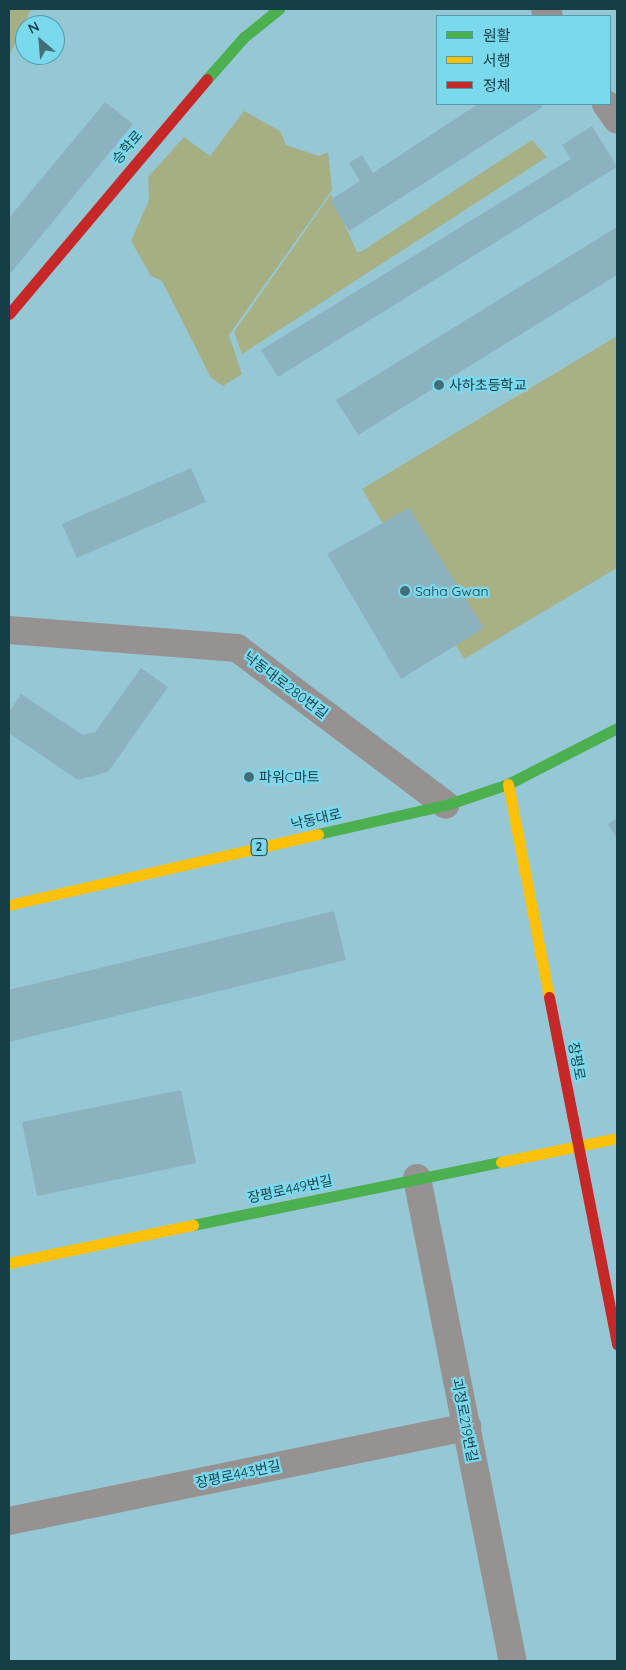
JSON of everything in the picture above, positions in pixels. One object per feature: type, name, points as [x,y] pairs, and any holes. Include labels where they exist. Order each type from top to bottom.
[{"type":"main road","name":"승학로","points":[[9,314],[167,123],[244,37],[279,9]]},
{"type":"main road","name":"낙동대로","points":[[9,905],[446,805],[508,784],[586,748],[617,728]]},
{"type":"main road","name":"장평로","points":[[508,784],[617,1344]]},
{"type":"main road","name":"장평로449번길","points":[[9,1263],[617,1138]]},
{"type":"street","points":[[607,105],[617,120]]},
{"type":"street","name":"낙동대로280번길","points":[[9,630],[237,648],[446,805]]},
{"type":"street","name":"괴정로219번길","points":[[417,1178],[513,1661]]},
{"type":"street","name":"장평로443번길","points":[[9,1522],[467,1427]]},
{"type":"green space","points":[[9,9],[31,9],[28,15],[15,15],[15,43],[9,56]]},
{"type":"green space","points":[[244,111],[280,131],[286,145],[319,156],[328,152],[332,190],[229,335],[242,374],[223,386],[211,378],[162,281],[151,276],[131,241],[149,200],[148,177],[184,137],[210,156]]},
{"type":"green space","points":[[532,140],[547,157],[242,354],[234,332],[331,194],[357,252],[362,251]]},
{"type":"green space","points":[[617,336],[617,568],[464,659],[362,489]]},
{"type":"building","points":[[105,102],[133,124],[9,275],[9,218]]},
{"type":"building","points":[[476,105],[541,105],[543,107],[349,231],[330,200],[360,181],[349,163],[362,155],[373,173]]},
{"type":"building","points":[[592,126],[617,167],[278,377],[261,350],[571,159],[562,145]]},
{"type":"building","points":[[617,227],[617,275],[358,435],[336,400]]},
{"type":"building","points":[[191,468],[206,502],[77,558],[62,524]]},
{"type":"building","name":"Saha Gwan","points":[[409,508],[484,628],[401,679],[327,554]]},
{"type":"building","points":[[141,668],[168,687],[108,772],[78,780],[9,733],[9,712],[21,694],[83,735],[95,732]]},
{"type":"building","points":[[617,818],[617,839],[608,824]]},
{"type":"building","points":[[334,911],[346,960],[9,1042],[9,990]]},
{"type":"building","points":[[181,1090],[196,1163],[37,1196],[22,1122]]},
{"type":"traffic: fast","points":[[207,79],[244,37],[279,9]]},
{"type":"traffic: fast","points":[[318,834],[446,805],[508,784],[617,728]]},
{"type":"traffic: fast","points":[[193,1225],[501,1162]]},
{"type":"traffic: slow","points":[[508,784],[549,997]]},
{"type":"traffic: slow","points":[[9,905],[318,834]]},
{"type":"traffic: slow","points":[[501,1162],[617,1138]]},
{"type":"traffic: slow","points":[[9,1263],[193,1225]]},
{"type":"traffic: jam","points":[[9,314],[207,79]]},
{"type":"traffic: jam","points":[[549,997],[617,1344]]},
{"type":"place","name":"사하초등학교","points":[[439,385]]},
{"type":"place","name":"Saha Gwan","points":[[405,591]]},
{"type":"place","name":"파워C마트","points":[[249,777]]}]
